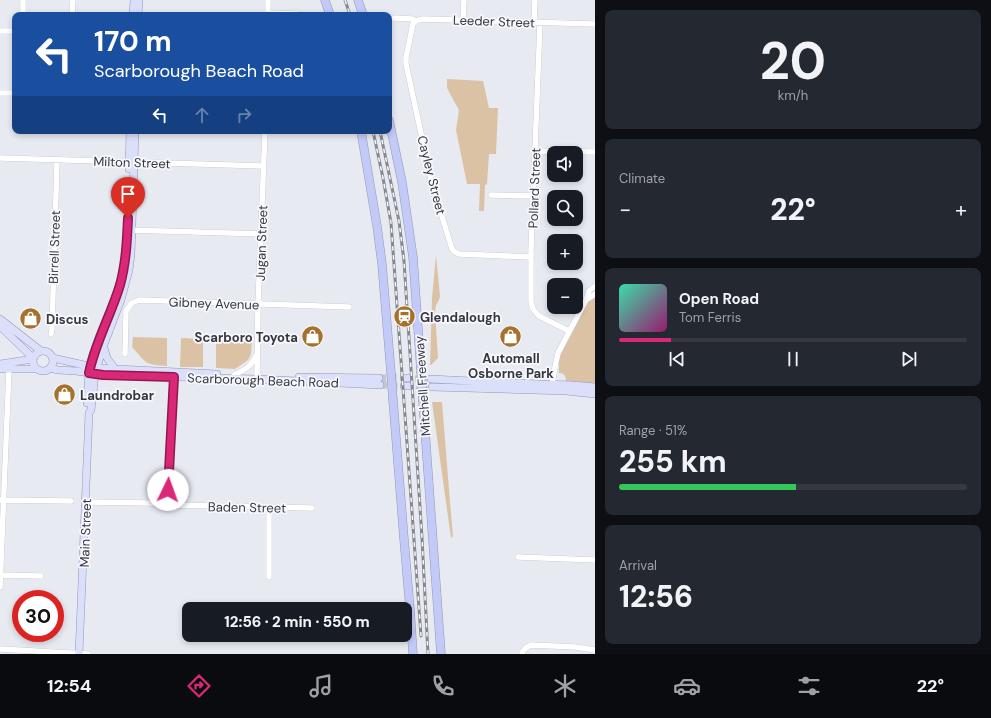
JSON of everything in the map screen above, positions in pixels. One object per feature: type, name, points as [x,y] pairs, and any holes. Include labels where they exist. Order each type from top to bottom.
[{"type":"highway","points":[[325,0],[329,12]]},
{"type":"highway","points":[[358,0],[362,12]]},
{"type":"highway","points":[[362,134],[381,256],[391,363],[413,654]]},
{"type":"highway","name":"Mitchell Freeway","points":[[392,134],[402,182],[413,257],[441,654]]},
{"type":"main road","points":[[133,12],[134,0]]},
{"type":"main road","points":[[138,12],[139,0]]},
{"type":"main road","points":[[130,134],[132,162]]},
{"type":"main road","points":[[93,371],[120,306],[126,286],[131,255],[130,230],[132,162],[135,134]]},
{"type":"main road","points":[[93,371],[96,348],[121,281],[130,230]]},
{"type":"main road","points":[[0,319],[41,351]]},
{"type":"main road","points":[[0,326],[33,358],[34,365],[37,369]]},
{"type":"main road","points":[[104,347],[107,358],[115,369]]},
{"type":"main road","points":[[0,364],[33,358],[36,353],[41,351],[48,352],[53,358],[53,363],[50,368],[44,371],[37,369],[0,369]]},
{"type":"main road","name":"Scarborough Beach Road","points":[[53,358],[93,371],[115,369],[174,374],[257,377]]},
{"type":"main road","name":"Scarborough Beach Road","points":[[50,368],[64,371],[380,381]]},
{"type":"main road","points":[[76,371],[88,383]]},
{"type":"main road","name":"Main Street","points":[[89,413],[87,410],[88,383],[93,371]]},
{"type":"main road","name":"Main Street","points":[[79,654],[89,413],[91,410],[93,371]]},
{"type":"main road","points":[[431,379],[554,387],[595,394]]},
{"type":"main road","points":[[432,387],[554,387],[572,385],[595,387]]},
{"type":"street","points":[[23,0],[23,12]]},
{"type":"street","points":[[72,12],[73,0]]},
{"type":"street","points":[[268,0],[268,12]]},
{"type":"street","points":[[463,20],[464,0]]},
{"type":"street","name":"Pollard Street","points":[[535,0],[537,22],[536,151],[530,298],[533,309],[539,316],[569,331]]},
{"type":"street","name":"Leeder Street","points":[[394,18],[412,19],[416,22],[423,19],[595,24]]},
{"type":"street","name":"Cayley Street","points":[[416,22],[413,24],[412,28],[406,64],[432,184],[452,249],[459,254],[531,257]]},
{"type":"street","points":[[0,31],[12,31]]},
{"type":"street","points":[[0,93],[12,93]]},
{"type":"street","name":"Jugan Street","points":[[257,377],[258,304],[265,134]]},
{"type":"street","points":[[536,151],[595,152]]},
{"type":"street","name":"Milton Street","points":[[0,158],[264,166]]},
{"type":"street","name":"Birrell Street","points":[[51,334],[57,160]]},
{"type":"street","points":[[491,194],[534,196]]},
{"type":"street","points":[[130,230],[261,234]]},
{"type":"street","points":[[554,387],[552,379],[558,353],[586,300],[589,291],[595,286]]},
{"type":"street","points":[[586,300],[595,294]]},
{"type":"street","name":"Gibney Avenue","points":[[125,354],[126,311],[132,303],[139,300],[349,307]]},
{"type":"street","points":[[234,375],[249,367],[258,352]]},
{"type":"street","points":[[0,587],[2,500],[9,369]]},
{"type":"street","points":[[168,505],[174,374]]},
{"type":"street","points":[[2,500],[71,501]]},
{"type":"street","name":"Baden Street","points":[[86,502],[312,508]]},
{"type":"street","points":[[269,507],[269,577]]},
{"type":"street","points":[[518,557],[595,560]]},
{"type":"street","points":[[1,575],[41,576]]},
{"type":"street","points":[[522,654],[523,650],[528,646],[575,647],[595,650]]},
{"type":"street","points":[[0,649],[88,654]]},
{"type":"shaded area","points":[[447,79],[483,81],[489,108],[498,108],[496,154],[489,154],[487,184],[485,185],[484,211],[479,211],[480,184],[467,184],[456,130],[459,110],[447,88]]},
{"type":"shaded area","points":[[436,255],[440,296],[435,312],[438,358],[430,365],[432,298]]},
{"type":"shaded area","points":[[595,296],[595,384],[566,381],[564,375],[559,373],[559,360],[561,354],[589,300]]},
{"type":"shaded area","points":[[133,337],[167,338],[167,366],[150,364],[143,360],[132,347]]},
{"type":"shaded area","points":[[181,338],[203,339],[203,367],[180,367]]},
{"type":"shaded area","points":[[216,339],[252,340],[251,354],[248,360],[235,369],[216,368]]},
{"type":"shaded area","points":[[432,402],[442,402],[453,536],[451,538]]},
{"type":"tunnel","points":[[379,378],[399,378]]},
{"type":"tunnel","points":[[415,379],[431,379]]},
{"type":"tunnel","points":[[380,385],[399,386]]},
{"type":"tunnel","points":[[416,386],[432,387]]},
{"type":"railway","points":[[345,0],[349,12]]},
{"type":"railway","points":[[374,134],[391,223],[421,636]]},
{"type":"railway","points":[[381,134],[399,221],[404,261],[428,654]]},
{"type":"place","name":"Glendalough","points":[[404,317]]},
{"type":"place","name":"Discus","points":[[30,319]]},
{"type":"place","name":"Automall Osborne Park","points":[[511,336]]},
{"type":"place","name":"Scarboro Toyota","points":[[313,337]]},
{"type":"place","name":"Laundrobar","points":[[65,395]]},
{"type":"route","points":[[128,218],[127,245],[121,281],[92,359],[89,373],[103,375],[174,377],[168,490]]}]
